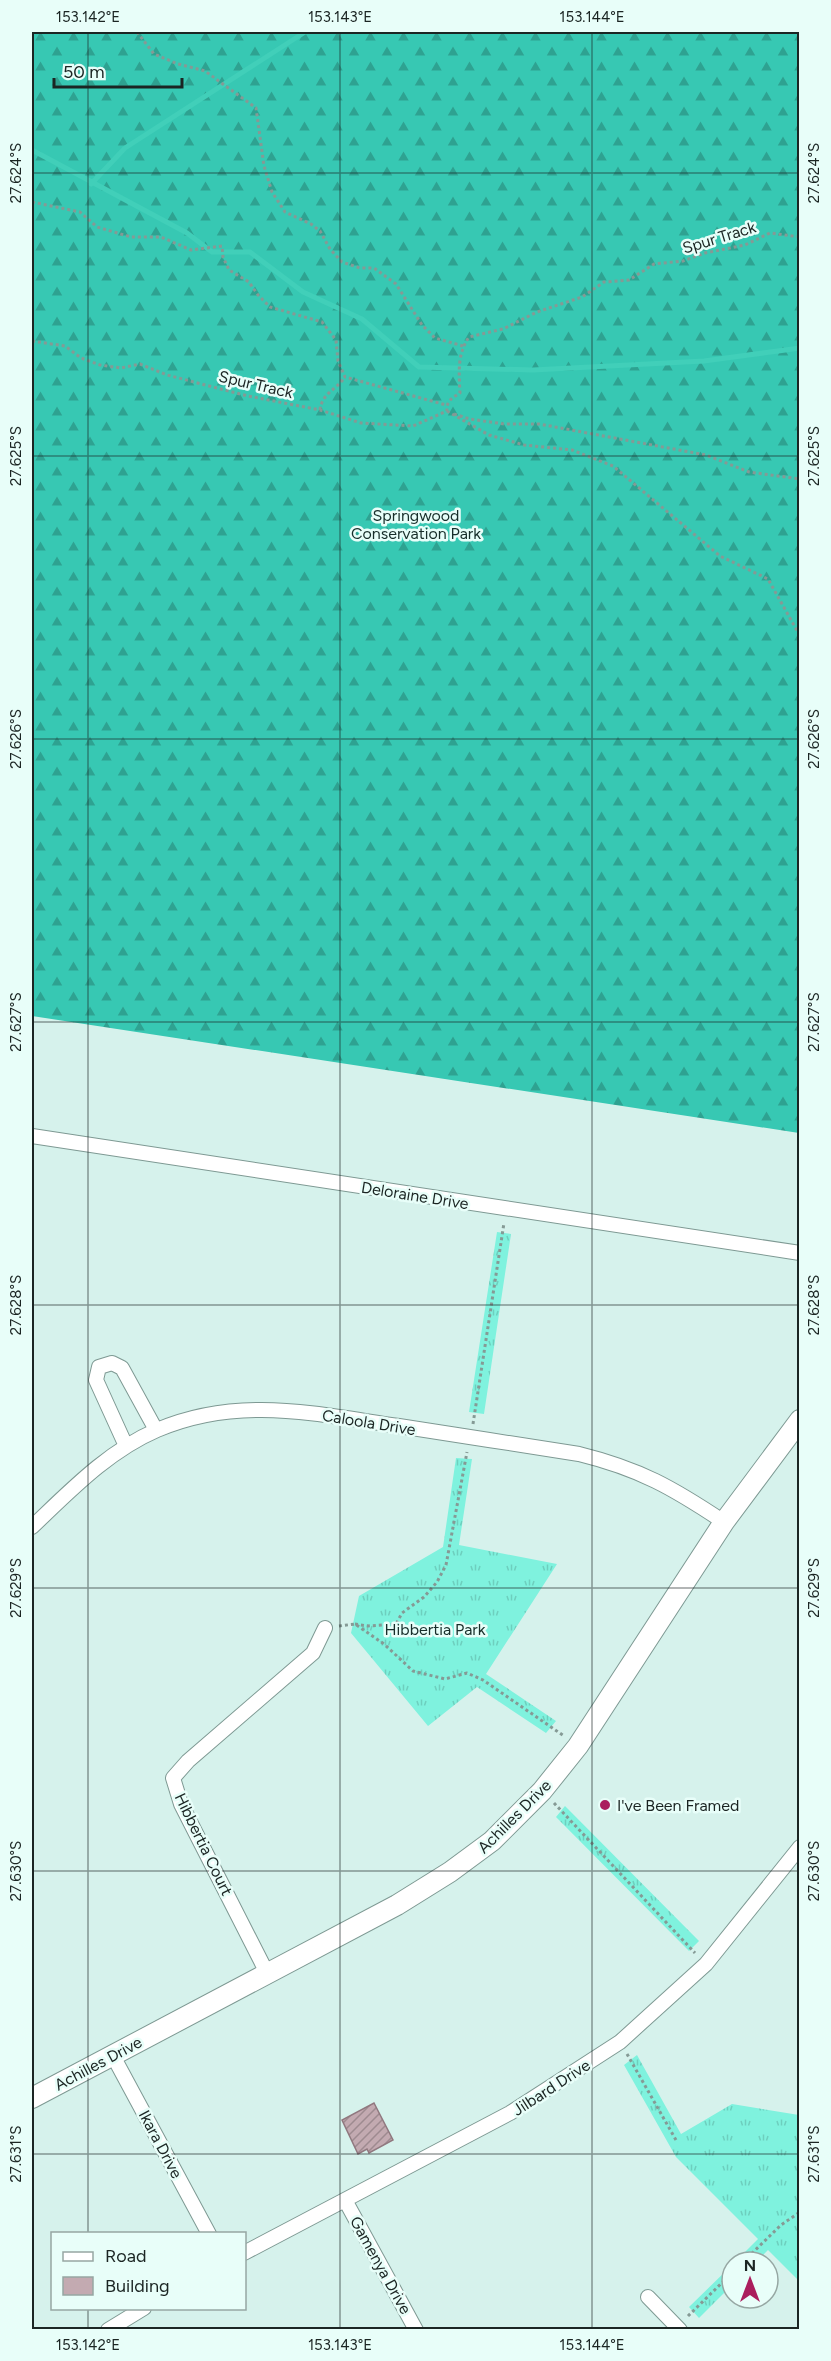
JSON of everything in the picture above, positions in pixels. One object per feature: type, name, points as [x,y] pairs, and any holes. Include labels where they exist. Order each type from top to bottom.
[{"type":"street","name":"Deloraine Drive","points":[[32,1136],[800,1253]]},
{"type":"street","points":[[126,1446],[96,1380],[99,1367],[112,1363],[122,1368],[156,1430]]},
{"type":"street","name":"Caloola Drive","points":[[32,1527],[88,1475],[126,1446],[156,1430],[216,1411],[254,1409],[302,1412],[579,1454],[615,1463],[650,1477],[676,1490],[724,1522]]},
{"type":"street","name":"Achilles Drive","points":[[32,2098],[397,1905],[450,1872],[492,1841],[542,1791],[578,1746],[724,1522],[797,1429]]},
{"type":"street","name":"Hibbertia Court","points":[[267,1974],[181,1804],[173,1779],[188,1761],[313,1653],[325,1628]]},
{"type":"street","name":"Jilbard Drive","points":[[246,2252],[510,2113],[620,2042],[706,1964],[800,1847]]},
{"type":"street","name":"Ikara Drive","points":[[112,2054],[208,2232]]},
{"type":"street","name":"Gamenya Drive","points":[[345,2200],[416,2330]]},
{"type":"street","points":[[648,2297],[679,2328]]},
{"type":"street","points":[[108,2330],[141,2310]]},
{"type":"path","points":[[137,32],[154,54],[178,64],[205,71],[256,108],[264,166],[273,192],[285,212],[311,224],[320,231],[330,249],[342,262],[360,268],[374,268],[396,284],[423,326],[435,338],[463,346],[459,358],[460,393],[446,405]]},
{"type":"path","points":[[32,202],[80,212],[97,227],[131,237],[161,237],[191,250],[222,246],[223,257],[229,270],[249,282],[270,307],[322,322],[336,340],[338,361],[345,377]]},
{"type":"path","name":"Spur Track","points":[[463,346],[469,337],[503,329],[537,312],[582,297],[604,282],[629,280],[654,264],[683,261],[705,253],[745,245],[770,233],[800,237]]},
{"type":"path","name":"Spur Track","points":[[32,341],[64,346],[81,358],[100,365],[121,368],[140,364],[167,375],[248,396],[320,410],[361,423],[413,426],[447,411]]},
{"type":"path","points":[[345,377],[446,405]]},
{"type":"path","points":[[320,410],[321,401],[326,394],[340,385],[345,377]]},
{"type":"path","points":[[446,405],[447,411]]},
{"type":"path","points":[[447,411],[470,419],[504,424],[539,424],[706,455],[749,472],[800,479]]},
{"type":"path","points":[[447,411],[489,435],[524,446],[572,450],[613,466],[720,556],[768,579],[800,636]]},
{"type":"path","points":[[325,1628],[355,1624],[384,1644],[413,1671],[445,1679],[467,1673],[483,1680],[578,1746]]},
{"type":"path","points":[[542,1791],[706,1964]]},
{"type":"path","points":[[620,2042],[676,2140]]},
{"type":"path","points":[[755,2250],[781,2225],[800,2212]]},
{"type":"path","points":[[679,2328],[720,2285]]},
{"type":"green space","name":"Springwood Conservation Park","points":[[32,32],[799,32],[799,1133],[32,1016]]},
{"type":"green space","points":[[497,1232],[511,1234],[484,1414],[469,1412]]},
{"type":"green space","name":"Hibbertia Park","points":[[456,1458],[472,1459],[459,1545],[557,1564],[486,1674],[556,1721],[546,1733],[477,1687],[428,1726],[351,1633],[359,1596],[443,1547]]},
{"type":"green space","points":[[565,1806],[699,1941],[689,1951],[556,1817]]},
{"type":"green space","points":[[637,2055],[681,2134],[732,2104],[799,2115],[799,2281],[780,2262],[780,2250],[747,2250],[758,2239],[676,2157],[624,2065]]},
{"type":"green space","points":[[720,2277],[720,2297],[699,2318],[689,2307]]},
{"type":"building","points":[[374,2103],[393,2140],[369,2153],[367,2149],[358,2154],[342,2120]]},
{"type":"waterway","points":[[91,184],[125,148],[305,32]]},
{"type":"waterway","points":[[32,150],[187,233],[212,252],[250,252],[303,292],[362,319],[419,367],[533,370],[704,361],[800,348]]},
{"type":"place","name":"I've Been Framed","points":[[605,1805]]}]
